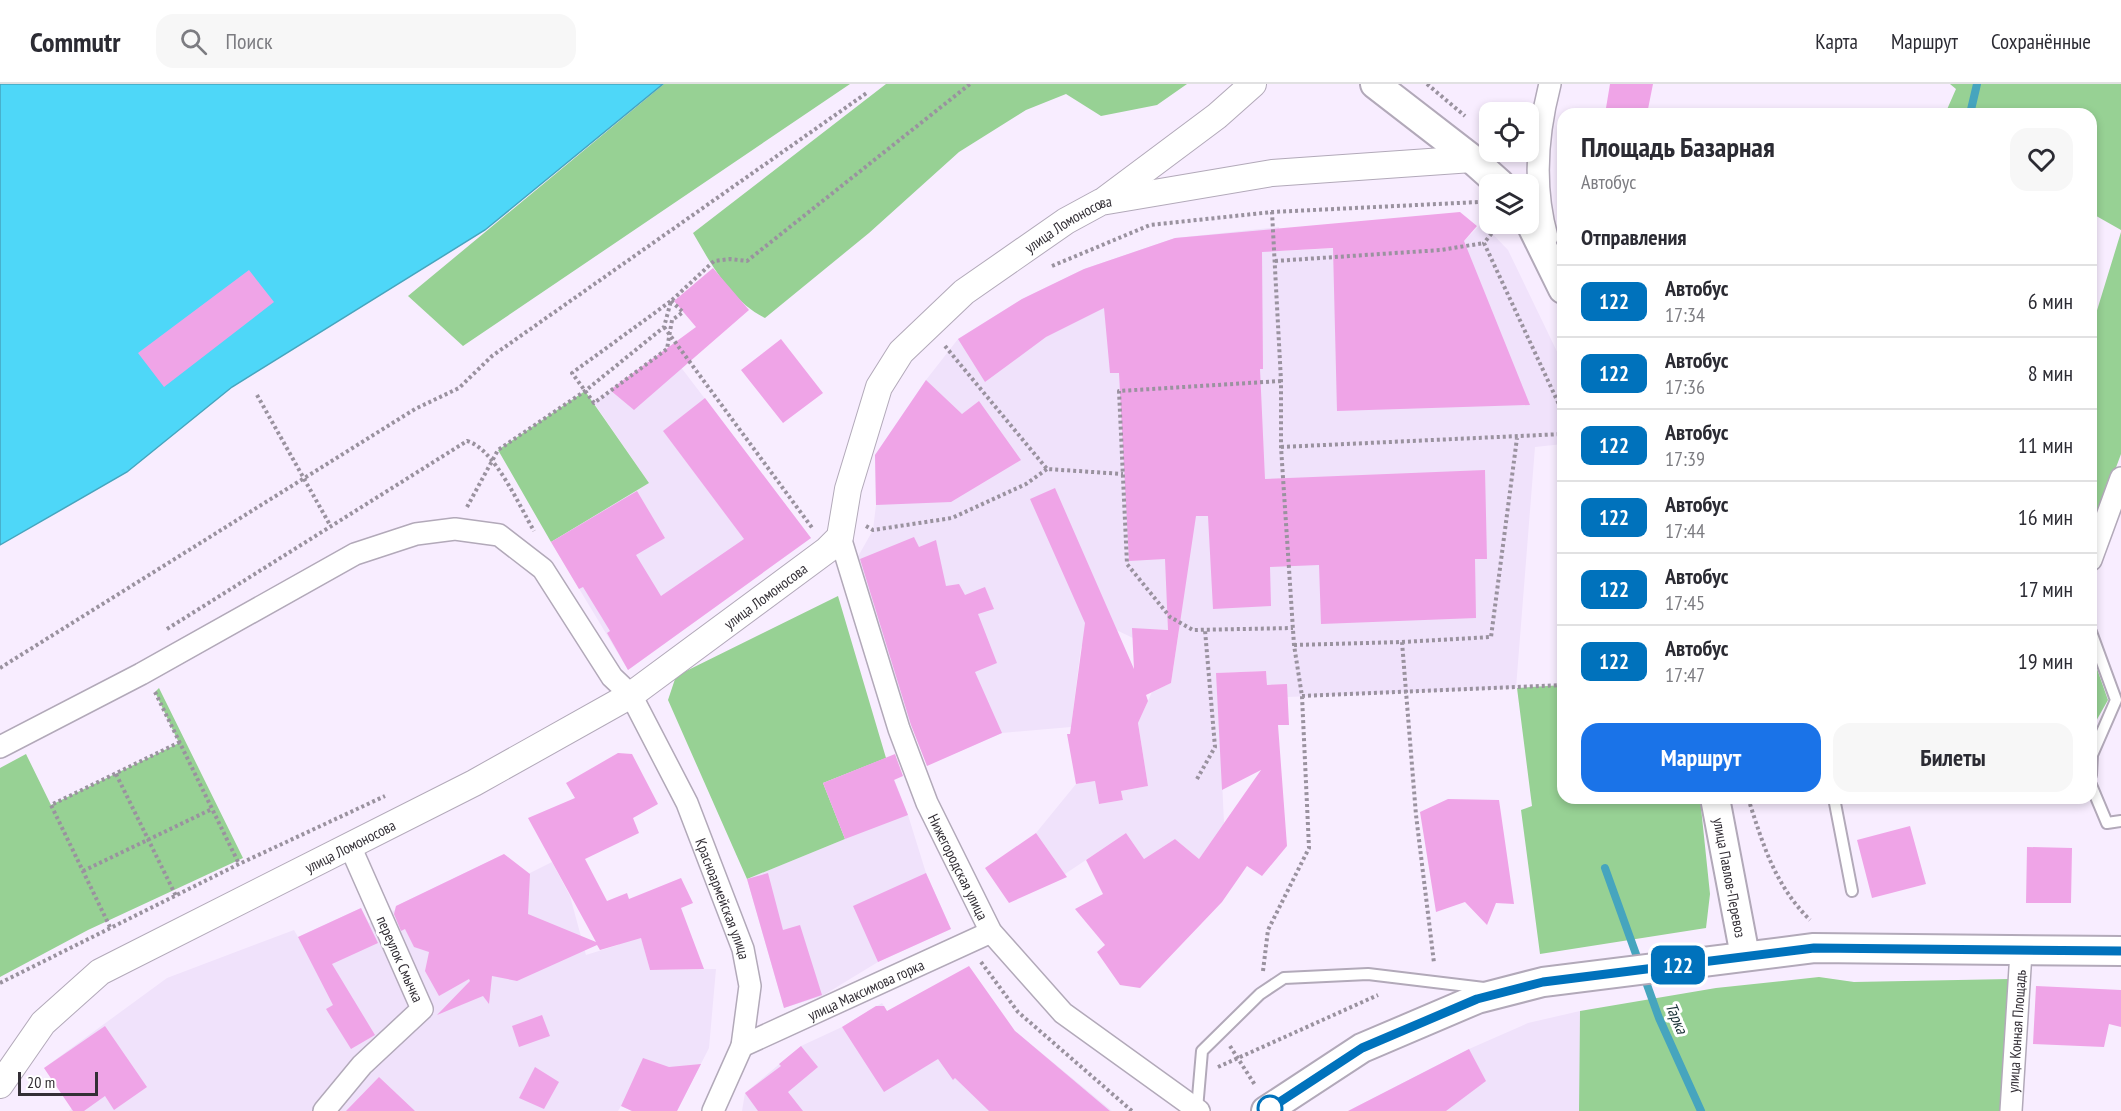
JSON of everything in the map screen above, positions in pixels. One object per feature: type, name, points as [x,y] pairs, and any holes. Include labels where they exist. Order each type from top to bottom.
[{"type":"main road","points":[[1375,84],[1472,159],[1480,174]]},
{"type":"main road","points":[[1536,234],[1557,275]]},
{"type":"main road","name":"улица Павлов-Перевоз","points":[[1716,804],[1745,956]]},
{"type":"main road","points":[[1268,1109],[1362,1048],[1477,999],[1543,982],[1814,948],[2021,952],[2121,951]]},
{"type":"street","points":[[1101,202],[1217,116],[1253,84]]},
{"type":"street","points":[[1550,84],[1539,124],[1539,207],[1557,270]]},
{"type":"street","name":"улица Ломоносова","points":[[0,1085],[43,1023],[100,972],[474,783],[631,695],[835,530],[879,387],[901,352],[927,324],[999,266],[1066,221],[1101,202],[1272,173],[1472,159]]},
{"type":"street","points":[[2097,544],[2121,478]]},
{"type":"street","name":"Красноармейская улица","points":[[0,747],[141,674],[354,554],[416,534],[455,529],[499,535],[543,569],[612,677],[631,695],[687,803],[743,949],[750,986],[742,1046],[713,1111]]},
{"type":"street","name":"Нижегородская улица","points":[[835,530],[899,729],[927,803],[991,932],[1062,1013],[1198,1110]]},
{"type":"street","name":"переулок Смычка","points":[[324,1111],[362,1065],[422,1009],[350,846]]},
{"type":"street","name":"улица Максимова горка","points":[[742,1046],[991,932]]},
{"type":"street","name":"улица Конная Площадь","points":[[2011,1111],[2021,952]]},
{"type":"lane","points":[[2097,648],[2116,700],[2097,736]]},
{"type":"lane","points":[[2097,799],[2107,823],[2121,821]]},
{"type":"lane","points":[[1835,804],[1852,891]]},
{"type":"lane","points":[[1198,1110],[1202,1051],[1260,994],[1284,978],[1368,974],[1502,991]]},
{"type":"path","points":[[671,301],[683,312],[672,320],[667,349],[594,403],[572,373],[671,301],[714,261],[730,259],[747,261],[970,84]]},
{"type":"path","points":[[0,668],[415,409],[459,388],[492,356],[868,92]]},
{"type":"path","points":[[1049,267],[1150,225],[1479,194]]},
{"type":"path","points":[[1260,994],[1268,930],[1309,848],[1302,696],[1293,645],[1281,447],[1281,381],[1272,212]]},
{"type":"path","points":[[1275,261],[1441,250],[1484,243],[1491,234]]},
{"type":"path","points":[[1484,243],[1557,401]]},
{"type":"path","points":[[455,529],[498,450],[585,391],[664,327],[671,301]]},
{"type":"path","points":[[927,324],[1047,469]]},
{"type":"path","points":[[664,327],[835,530],[873,530],[952,518],[1026,484],[1047,469],[1123,474]]},
{"type":"path","points":[[1281,381],[1119,391],[1127,564],[1170,617],[1193,630],[1293,628]]},
{"type":"path","points":[[257,395],[330,525]]},
{"type":"path","points":[[1281,447],[1557,435]]},
{"type":"path","points":[[1293,645],[1491,637],[1517,438]]},
{"type":"path","points":[[163,632],[467,441],[477,443],[492,461]]},
{"type":"path","points":[[1197,778],[1215,747],[1205,630]]},
{"type":"path","points":[[1402,642],[1416,815],[1437,982]]},
{"type":"path","points":[[141,674],[154,692],[180,742],[239,864]]},
{"type":"path","points":[[1302,696],[1557,685]]},
{"type":"path","points":[[110,927],[51,805],[180,742]]},
{"type":"path","points":[[116,774],[176,896]]},
{"type":"path","points":[[0,983],[239,864],[388,795]]},
{"type":"path","points":[[1750,804],[1773,871],[1796,906],[1816,927]]},
{"type":"path","points":[[83,871],[212,809]]},
{"type":"path","points":[[1199,1076],[1414,979]]},
{"type":"path","points":[[1221,1030],[1268,1109]]},
{"type":"shaded area","points":[[1479,226],[1479,234],[1493,234],[1508,250],[1557,352],[1557,445],[1535,447],[1516,688],[1287,697],[1267,685],[1266,671],[1217,673],[1224,823],[1199,859],[1175,839],[1144,859],[1126,833],[1065,874],[1036,833],[1076,784],[1095,781],[1099,804],[1123,800],[1121,791],[1148,786],[1138,723],[1152,692],[1171,683],[1179,630],[1138,629],[1135,639],[1108,626],[1081,647],[1071,727],[1002,733],[928,765],[893,682],[856,560],[873,530],[876,505],[875,455],[926,380],[958,339],[1022,299],[1084,269],[1175,238],[1279,227],[1281,251],[1463,242]]},
{"type":"shaded area","points":[[667,349],[811,538],[628,670],[551,542],[649,483],[594,403]]},
{"type":"shaded area","points":[[886,758],[908,815],[926,873],[951,929],[878,962],[822,996],[784,1008],[747,879],[845,839],[823,783]]},
{"type":"shaded area","points":[[500,856],[520,878],[552,862],[570,896],[586,955],[618,945],[638,926],[650,970],[716,969],[709,1048],[677,1111],[632,1111],[621,1106],[618,1111],[69,1111],[72,1108],[44,1068],[167,978],[294,930],[298,937],[361,908],[369,923],[395,910],[396,906]]},
{"type":"shaded area","points":[[882,1003],[887,1011],[1015,1031],[1112,1111],[742,1111],[745,1093],[801,1046],[842,1027]]},
{"type":"shaded area","points":[[1580,1011],[1579,1111],[1348,1111],[1469,1049],[1528,1023]]},
{"type":"green space","points":[[664,84],[850,84],[463,346],[408,296]]},
{"type":"green space","points":[[886,84],[1187,84],[1157,105],[1101,116],[1066,94],[1026,110],[959,152],[869,233],[765,318],[753,311],[732,292],[693,233]]},
{"type":"green space","points":[[1950,84],[2121,84],[2121,230],[2097,216],[2097,108],[1948,108],[1956,89]]},
{"type":"green space","points":[[2121,232],[2121,454],[2097,519],[2097,310]]},
{"type":"green space","points":[[585,391],[649,483],[551,542],[498,450]]},
{"type":"green space","points":[[838,596],[886,758],[823,783],[845,839],[747,879],[668,700],[676,676]]},
{"type":"green space","points":[[2097,669],[2108,700],[2097,719]]},
{"type":"green space","points":[[1557,685],[1557,804],[1701,804],[1710,894],[1706,928],[1540,954],[1521,810],[1532,806],[1517,688]]},
{"type":"green space","points":[[159,688],[243,858],[88,930],[0,977],[0,768],[26,754],[51,805],[179,743],[155,692]]},
{"type":"green space","points":[[1819,977],[1854,982],[2010,979],[2003,1111],[1579,1111],[1580,1011],[1716,988]]},
{"type":"water","points":[[0,84],[663,84],[485,230],[232,387],[127,472],[0,545]]},
{"type":"building","points":[[1610,84],[1653,84],[1648,108],[1606,108]]},
{"type":"building","points":[[1460,212],[1477,226],[1464,241],[1530,405],[1337,411],[1333,248],[1262,252],[1263,369],[1260,369],[1265,479],[1485,470],[1487,559],[1475,559],[1476,618],[1321,624],[1319,565],[1270,567],[1271,606],[1213,609],[1208,516],[1196,516],[1171,683],[1146,695],[1148,701],[1138,723],[1148,786],[1121,791],[1123,800],[1099,804],[1095,781],[1076,784],[1067,734],[1070,734],[1085,623],[1030,499],[1055,488],[1134,669],[1132,628],[1168,630],[1165,559],[1129,561],[1119,373],[1110,373],[1104,308],[1046,337],[985,382],[958,339],[1022,299],[1084,269],[1175,238]]},
{"type":"building","points":[[713,268],[749,310],[634,410],[610,390],[696,327],[674,301]]},
{"type":"building","points":[[249,270],[274,302],[164,387],[138,353]]},
{"type":"building","points":[[781,339],[823,393],[783,423],[741,370]]},
{"type":"building","points":[[926,380],[962,414],[979,401],[1021,460],[951,502],[876,505],[875,455]]},
{"type":"building","points":[[705,398],[811,538],[628,670],[607,633],[610,631],[583,587],[579,589],[551,542],[637,491],[665,538],[636,555],[661,596],[744,539],[663,431]]},
{"type":"building","points":[[914,537],[919,547],[936,540],[946,586],[959,584],[965,595],[985,587],[994,609],[978,614],[997,663],[975,672],[1002,733],[927,766],[911,725],[860,559]]},
{"type":"building","points":[[1266,671],[1267,685],[1287,684],[1289,725],[1278,725],[1287,846],[1262,876],[1247,866],[1222,902],[1140,988],[1120,985],[1097,952],[1105,945],[1075,909],[1103,894],[1086,860],[1126,833],[1144,859],[1175,839],[1199,859],[1261,770],[1222,790],[1216,673]]},
{"type":"building","points":[[618,753],[632,754],[658,804],[633,818],[639,833],[585,859],[607,901],[627,893],[629,899],[681,878],[693,903],[681,908],[704,969],[650,970],[641,938],[600,950],[597,945],[517,981],[492,976],[489,1004],[483,996],[437,1015],[470,981],[469,979],[439,996],[425,971],[429,952],[414,947],[405,929],[401,931],[394,914],[396,906],[504,854],[530,874],[528,914],[596,942],[528,818],[575,798],[566,783]]},
{"type":"building","points":[[895,754],[903,776],[894,780],[908,815],[845,839],[823,783]]},
{"type":"building","points":[[1448,799],[1499,800],[1514,904],[1496,903],[1487,925],[1465,902],[1436,912],[1420,812]]},
{"type":"building","points":[[1910,826],[1926,884],[1872,898],[1857,840]]},
{"type":"building","points":[[1036,833],[1067,877],[1009,903],[985,868]]},
{"type":"building","points":[[2027,847],[2072,848],[2071,903],[2026,903]]},
{"type":"building","points":[[768,873],[783,930],[800,925],[822,995],[784,1008],[747,879]]},
{"type":"building","points":[[926,873],[951,929],[878,962],[853,906]]},
{"type":"building","points":[[361,908],[378,943],[332,964],[375,1035],[351,1049],[326,1009],[333,1005],[298,937]]},
{"type":"building","points":[[969,966],[1015,1031],[1110,1111],[989,1111],[955,1078],[953,1080],[938,1059],[884,1092],[842,1027],[876,1006],[884,1006],[887,1011]]},
{"type":"building","points":[[2036,986],[2121,990],[2121,1027],[2109,1024],[2104,1047],[2033,1044]]},
{"type":"building","points":[[542,1015],[550,1036],[519,1047],[512,1026]]},
{"type":"building","points":[[105,1026],[147,1087],[114,1110],[105,1096],[84,1111],[73,1111],[44,1068]]},
{"type":"building","points":[[801,1046],[818,1067],[788,1092],[803,1111],[758,1111],[745,1093],[781,1066],[779,1064]]},
{"type":"building","points":[[1469,1049],[1486,1081],[1446,1111],[1348,1111]]},
{"type":"building","points":[[643,1058],[669,1067],[701,1064],[677,1111],[632,1111],[621,1106]]},
{"type":"building","points":[[535,1067],[559,1082],[544,1109],[519,1098]]},
{"type":"building","points":[[379,1077],[415,1111],[346,1111]]},
{"type":"waterway","name":"Тарка","points":[[1971,108],[1977,84]]},
{"type":"waterway","name":"Тарка","points":[[1605,868],[1659,1018],[1701,1111]]},
{"type":"bus line","name":"122","points":[[1266,1111],[1362,1048],[1477,999],[1543,982],[1814,948],[2021,952],[2121,951]]}]
